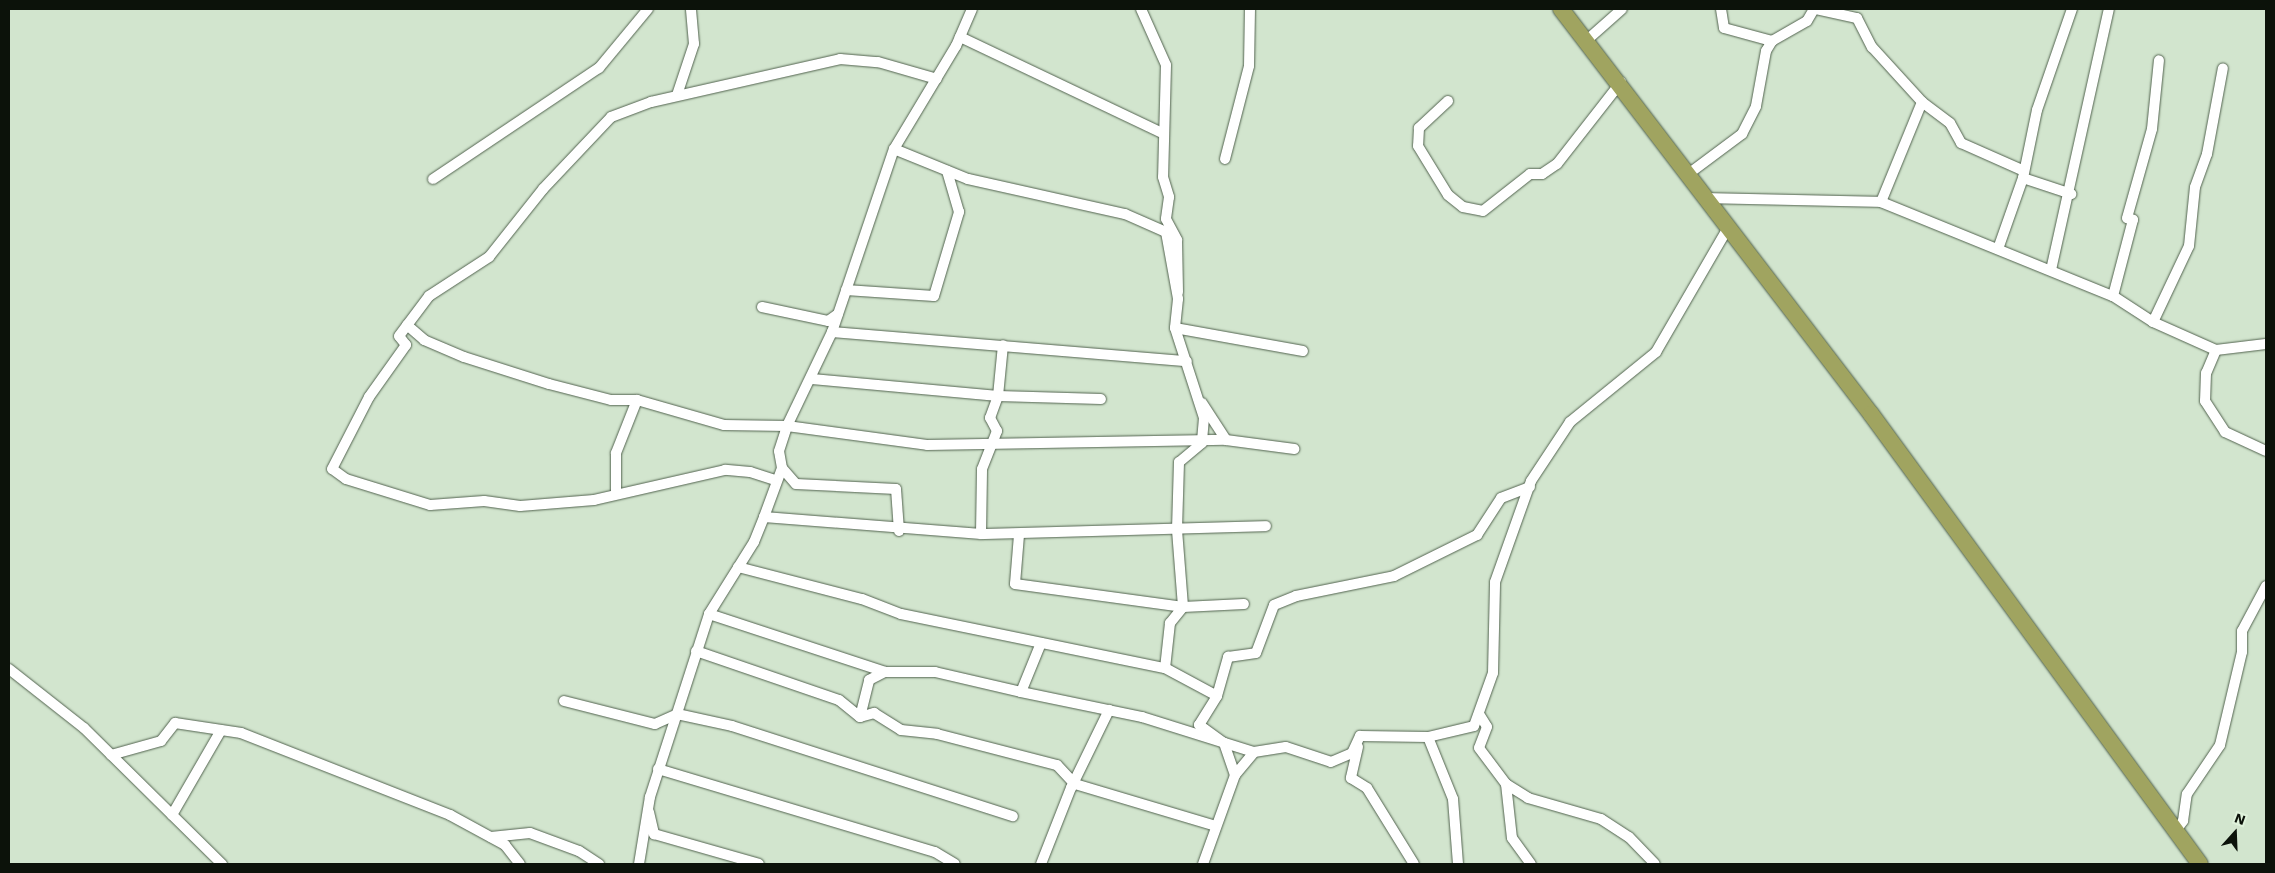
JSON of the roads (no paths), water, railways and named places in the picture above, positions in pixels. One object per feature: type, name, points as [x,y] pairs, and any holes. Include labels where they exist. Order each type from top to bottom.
[{"type":"highway","points":[[1561,9],[1621,82],[1687,175],[1708,198],[1729,226],[2200,864]]},
{"type":"street","points":[[432,179],[599,68],[648,9]]},
{"type":"street","points":[[677,95],[694,44],[691,9]]},
{"type":"street","points":[[899,530],[896,489],[796,484],[782,468],[779,451],[787,426],[812,379],[832,332],[894,149],[937,79],[960,37],[972,9]]},
{"type":"street","points":[[1141,9],[1166,65],[1162,133],[1163,177],[1169,197],[1166,219],[1177,240],[1178,299],[1175,328],[1204,418],[1202,443],[1179,462],[1176,530],[1183,607],[1170,623],[1165,668]]},
{"type":"street","points":[[1225,159],[1249,66],[1250,9]]},
{"type":"street","points":[[1586,41],[1622,9]]},
{"type":"street","points":[[1721,9],[1724,28],[1772,41]]},
{"type":"street","points":[[1687,175],[1742,134],[1756,106],[1762,63],[1772,41],[1807,21],[1815,9],[1857,18],[1872,47],[1922,102],[1936,108],[1961,142],[2023,174],[2071,194]]},
{"type":"street","points":[[1998,249],[2023,174],[2037,110],[2072,9]]},
{"type":"street","points":[[2050,270],[2071,194],[2109,9]]},
{"type":"street","points":[[960,37],[1162,133]]},
{"type":"street","points":[[775,480],[750,472],[725,470],[616,492],[594,500],[520,506],[484,501],[430,506],[336,473],[332,469],[337,455],[380,379],[406,345],[399,336],[429,296],[460,280],[489,256],[543,189],[610,117],[677,95],[840,59],[878,62],[937,79]]},
{"type":"street","points":[[2112,296],[2132,220],[2127,218],[2152,130],[2159,60]]},
{"type":"street","points":[[2152,322],[2189,246],[2195,187],[2207,154],[2223,68]]},
{"type":"street","points":[[1448,102],[1419,128],[1418,146],[1448,195],[1463,207],[1483,211],[1530,174],[1542,174],[1557,164],[1621,82]]},
{"type":"street","points":[[1881,202],[1922,102]]},
{"type":"street","points":[[894,149],[947,171],[992,186],[1166,219]]},
{"type":"street","points":[[846,290],[934,296],[959,212],[947,171]]},
{"type":"street","points":[[1058,198],[1126,214],[1166,232],[1178,299]]},
{"type":"street","points":[[1708,198],[1881,202],[2112,296],[2152,322],[2216,350],[2266,344]]},
{"type":"street","points":[[1360,736],[1428,737],[1474,726],[1493,673],[1495,582],[1530,487],[1544,456],[1570,422],[1656,352],[1729,226]]},
{"type":"street","points":[[762,307],[828,321],[838,314]]},
{"type":"street","points":[[407,325],[424,340],[464,357],[611,400],[637,400],[724,425],[787,426],[927,445],[991,441],[1013,446],[1202,443],[1226,440],[1294,448]]},
{"type":"street","points":[[1175,328],[1303,351]]},
{"type":"street","points":[[832,332],[1187,361]]},
{"type":"street","points":[[981,534],[982,469],[996,431],[990,418],[998,396],[1004,345]]},
{"type":"street","points":[[2216,350],[2206,373],[2205,401],[2224,432],[2266,451]]},
{"type":"street","points":[[812,379],[998,396],[1101,399]]},
{"type":"street","points":[[1194,391],[1226,440]]},
{"type":"street","points":[[616,492],[616,453],[637,400]]},
{"type":"street","points":[[639,864],[648,806],[658,769],[709,614],[738,567],[764,517],[775,480],[782,468]]},
{"type":"street","points":[[1235,775],[1224,743],[1199,725],[1217,696],[1228,657],[1256,653],[1274,605],[1296,596],[1394,576],[1477,535],[1501,498],[1530,487]]},
{"type":"street","points":[[764,517],[899,530],[1019,535],[1266,526]]},
{"type":"street","points":[[1019,535],[1015,584],[1183,607],[1244,604]]},
{"type":"street","points":[[738,567],[862,599],[900,614],[937,618],[1041,643],[1165,668],[1203,684],[1217,696]]},
{"type":"street","points":[[2176,832],[2183,820],[2187,794],[2220,745],[2242,652],[2242,631],[2266,586]]},
{"type":"street","points":[[709,614],[885,672],[935,672],[1109,710],[1254,752],[1286,747],[1331,762],[1352,753],[1360,736]]},
{"type":"street","points":[[1021,692],[1041,643]]},
{"type":"street","points":[[696,651],[839,700],[860,717]]},
{"type":"street","points":[[9,669],[111,755],[222,864]]},
{"type":"street","points":[[860,717],[869,680],[885,672]]},
{"type":"street","points":[[564,700],[655,724],[677,714],[732,726],[1013,816]]},
{"type":"street","points":[[1043,864],[1075,784],[1109,710]]},
{"type":"street","points":[[860,717],[874,713],[902,730],[937,734],[1057,765],[1075,784],[1216,826]]},
{"type":"street","points":[[1479,714],[1486,727],[1479,748],[1506,784],[1528,798],[1601,819],[1629,837],[1655,864]]},
{"type":"street","points":[[111,755],[161,741],[175,723],[241,733],[328,770],[394,790],[505,845],[520,864]]},
{"type":"street","points":[[172,815],[221,730]]},
{"type":"street","points":[[1360,736],[1352,778],[1367,788],[1414,864]]},
{"type":"street","points":[[1428,737],[1453,799],[1458,864]]},
{"type":"street","points":[[1203,864],[1235,775],[1254,752]]},
{"type":"street","points":[[658,769],[935,852],[955,864]]},
{"type":"street","points":[[1506,784],[1512,838],[1531,864]]},
{"type":"street","points":[[648,806],[654,834],[759,864]]},
{"type":"street","points":[[490,837],[530,833],[579,850],[599,864]]}]
